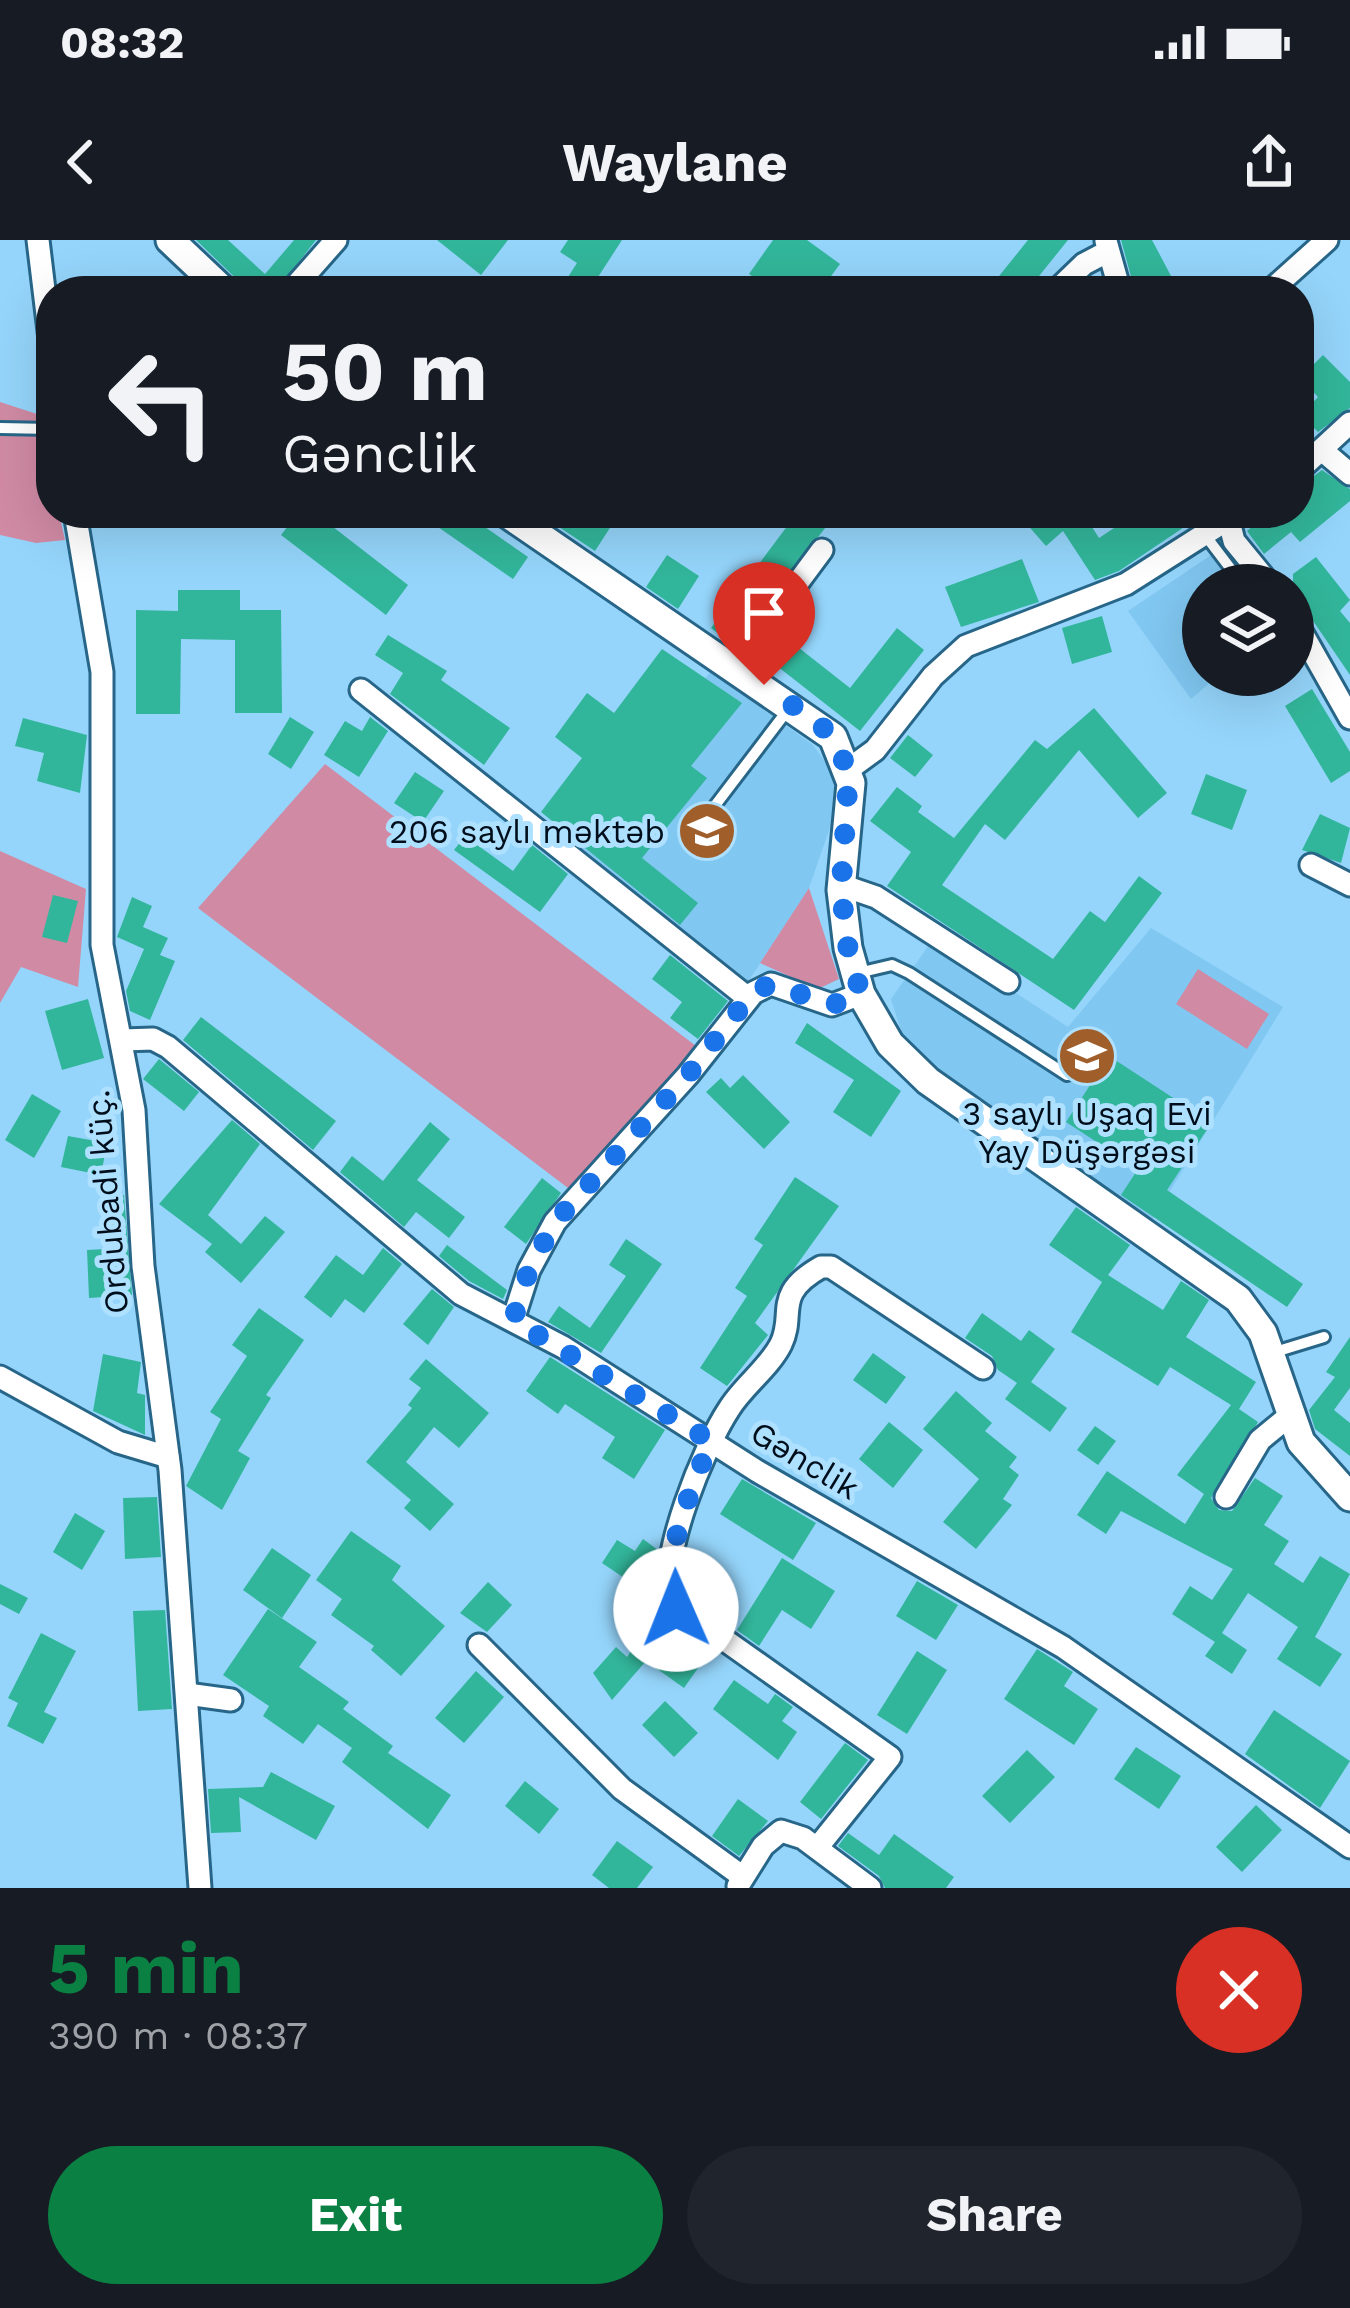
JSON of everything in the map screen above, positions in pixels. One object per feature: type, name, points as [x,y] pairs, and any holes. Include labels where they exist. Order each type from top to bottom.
[{"type":"street","points":[[38,240],[42,276]]},
{"type":"street","points":[[170,240],[208,276]]},
{"type":"street","points":[[304,276],[336,240]]},
{"type":"street","points":[[1287,276],[1327,240]]},
{"type":"street","points":[[1072,276],[1106,247],[1115,276]]},
{"type":"street","points":[[1314,458],[1350,423]]},
{"type":"street","points":[[1323,451],[1350,474]]},
{"type":"street","name":"Ordubadi küç.","points":[[78,528],[102,672],[105,970],[123,1040],[168,1457],[200,1888]]},
{"type":"street","points":[[529,528],[736,665],[833,737],[849,769],[841,885],[858,984],[905,1062],[1219,1281],[1252,1315],[1272,1353],[1288,1417],[1318,1464],[1350,1497]]},
{"type":"street","points":[[849,769],[875,750],[933,676],[966,646],[1126,584],[1215,528]]},
{"type":"street","points":[[1232,528],[1234,541],[1253,564]]},
{"type":"street","points":[[736,665],[822,550]]},
{"type":"street","points":[[1314,654],[1350,718]]},
{"type":"street","points":[[361,689],[748,998]]},
{"type":"street","points":[[1310,865],[1347,877]]},
{"type":"street","points":[[841,885],[876,897],[1008,982]]},
{"type":"street","points":[[513,1320],[529,1270],[555,1222],[748,998],[771,984],[822,1004],[858,984]]},
{"type":"street","name":"Gənclik","points":[[123,1040],[153,1039],[168,1047],[437,1276],[1063,1647],[1350,1846]]},
{"type":"street","points":[[817,1848],[890,1757],[671,1602],[668,1587],[680,1530],[711,1441],[737,1396],[780,1346],[786,1301],[820,1267],[831,1267],[983,1369]]},
{"type":"street","points":[[0,1377],[118,1442],[168,1457]]},
{"type":"street","points":[[1226,1498],[1260,1440],[1288,1417]]},
{"type":"street","points":[[479,1645],[622,1789],[740,1882],[772,1834],[782,1831],[817,1848],[870,1888]]},
{"type":"street","points":[[187,1694],[231,1700]]},
{"type":"lane","points":[[0,428],[36,429]]},
{"type":"lane","points":[[1205,535],[1227,564]]},
{"type":"lane","points":[[701,824],[792,704]]},
{"type":"lane","points":[[858,984],[892,965],[1067,1075]]},
{"type":"lane","points":[[1272,1353],[1324,1337]]},
{"type":"shaded area","points":[[0,402],[36,414],[36,528],[62,528],[65,540],[36,543],[0,535]]},
{"type":"shaded area","points":[[1226,545],[1240,564],[1198,564]]},
{"type":"shaded area","points":[[1182,575],[1182,686],[1128,611]]},
{"type":"shaded area","name":"206 saylı məktəb","points":[[711,671],[813,745],[831,770],[836,792],[835,813],[809,888],[744,988],[572,848]]},
{"type":"shaded area","points":[[325,764],[696,1046],[572,1191],[198,908]]},
{"type":"shaded area","points":[[0,851],[86,889],[78,987],[21,967],[0,1003]]},
{"type":"shaded area","points":[[809,888],[839,979],[818,989],[760,963]]},
{"type":"shaded area","name":"3 saylı Uşaq Evi Yay Düşərgəsi","points":[[1151,928],[1283,1007],[1152,1220],[939,1076],[903,1037],[891,999],[933,939],[1068,1027]]},
{"type":"shaded area","points":[[1198,969],[1269,1014],[1247,1049],[1176,1004]]},
{"type":"building","points":[[196,240],[228,240],[265,274],[294,240],[316,240],[288,276],[233,276]]},
{"type":"building","points":[[437,240],[508,240],[481,275]]},
{"type":"building","points":[[568,240],[622,240],[599,276],[569,276],[577,263],[560,252]]},
{"type":"building","points":[[773,240],[807,240],[840,264],[831,276],[749,274]]},
{"type":"building","points":[[1028,240],[1068,240],[1039,276],[999,276]]},
{"type":"building","points":[[1121,240],[1152,240],[1171,276],[1131,276]]},
{"type":"building","points":[[1323,355],[1350,382],[1350,408],[1318,432],[1314,428],[1318,397],[1314,364]]},
{"type":"building","points":[[1322,470],[1350,489],[1350,501],[1300,542],[1291,532],[1264,554],[1247,531],[1250,528],[1314,528],[1314,476]]},
{"type":"building","points":[[286,528],[334,528],[408,585],[386,615],[281,535]]},
{"type":"building","points":[[439,528],[486,528],[528,557],[513,579]]},
{"type":"building","points":[[560,528],[610,528],[595,551]]},
{"type":"building","points":[[786,528],[825,528],[733,645],[711,628]]},
{"type":"building","points":[[1030,528],[1093,528],[1099,538],[1114,528],[1183,528],[1119,571],[1095,580],[1063,531],[1046,546]]},
{"type":"building","points":[[667,555],[699,576],[678,609],[646,587]]},
{"type":"building","points":[[1316,557],[1350,600],[1340,611],[1350,623],[1350,675],[1314,622],[1314,564],[1307,564]]},
{"type":"building","points":[[1022,559],[1039,602],[961,627],[945,587]]},
{"type":"building","points":[[178,590],[240,590],[240,610],[281,610],[282,713],[235,713],[235,640],[181,639],[180,714],[136,714],[136,610],[178,611]]},
{"type":"building","points":[[1102,616],[1112,652],[1072,664],[1062,628]]},
{"type":"building","points":[[897,628],[924,650],[860,731],[777,666],[794,644],[850,688]]},
{"type":"building","points":[[388,635],[447,671],[441,680],[510,728],[484,765],[390,694],[403,673],[375,655]]},
{"type":"building","points":[[662,649],[742,703],[691,766],[707,778],[642,858],[698,903],[680,925],[541,812],[582,758],[555,737],[587,693],[614,713]]},
{"type":"building","points":[[1314,692],[1350,752],[1350,771],[1331,783],[1285,706]]},
{"type":"building","points":[[1094,708],[1167,793],[1138,818],[1079,750],[1005,840],[985,824],[942,885],[1053,959],[1090,911],[1105,922],[1139,876],[1162,893],[1074,1010],[887,886],[911,852],[870,821],[897,787],[922,806],[918,812],[954,838],[1035,740],[1047,749]]},
{"type":"building","points":[[290,717],[314,732],[291,769],[268,754]]},
{"type":"building","points":[[370,717],[388,731],[359,777],[324,755],[345,721],[362,731]]},
{"type":"building","points":[[23,718],[87,735],[80,793],[37,781],[44,753],[15,746]]},
{"type":"building","points":[[908,735],[933,755],[915,777],[890,758]]},
{"type":"building","points":[[415,772],[444,791],[423,822],[394,803]]},
{"type":"building","points":[[1206,774],[1247,790],[1232,830],[1191,814]]},
{"type":"building","points":[[1320,814],[1350,828],[1341,863],[1302,850]]},
{"type":"building","points":[[465,836],[513,871],[532,845],[568,874],[540,912],[454,850]]},
{"type":"building","points":[[53,895],[78,901],[67,943],[42,937]]},
{"type":"building","points":[[132,897],[152,906],[143,927],[168,938],[160,955],[175,961],[150,1020],[130,1011],[126,991],[144,949],[117,937]]},
{"type":"building","points":[[670,955],[728,1001],[698,1039],[670,1018],[682,1002],[652,979]]},
{"type":"building","points":[[88,999],[104,1058],[62,1070],[45,1011]]},
{"type":"building","points":[[201,1017],[336,1121],[313,1150],[183,1040]]},
{"type":"building","points":[[807,1023],[901,1091],[871,1137],[833,1112],[854,1080],[795,1043]]},
{"type":"building","points":[[1109,1056],[1178,1101],[1175,1107],[1208,1128],[1167,1190],[1303,1284],[1287,1307],[1121,1195],[1138,1169],[1066,1122]]},
{"type":"building","points":[[159,1059],[199,1092],[184,1111],[143,1079]]},
{"type":"building","points":[[743,1075],[790,1122],[764,1149],[706,1092],[721,1078],[730,1088]]},
{"type":"building","points":[[32,1094],[61,1111],[34,1158],[5,1140]]},
{"type":"building","points":[[232,1120],[260,1144],[208,1215],[241,1244],[265,1216],[285,1232],[241,1283],[205,1252],[212,1244],[159,1204]]},
{"type":"building","points":[[430,1122],[450,1139],[417,1180],[465,1217],[449,1238],[416,1212],[404,1227],[340,1172],[352,1156],[383,1181]]},
{"type":"building","points":[[68,1136],[107,1143],[101,1175],[61,1167]]},
{"type":"building","points":[[795,1177],[839,1206],[755,1323],[768,1335],[727,1386],[700,1368],[747,1296],[735,1288],[763,1245],[754,1239]]},
{"type":"building","points":[[542,1178],[561,1193],[526,1244],[504,1227]]},
{"type":"building","points":[[124,1195],[132,1295],[89,1298],[87,1250],[105,1249],[102,1196]]},
{"type":"building","points":[[1076,1207],[1130,1245],[1108,1275],[1163,1310],[1181,1281],[1209,1300],[1186,1337],[1256,1382],[1239,1409],[1258,1422],[1211,1498],[1219,1510],[1232,1511],[1255,1478],[1283,1496],[1264,1525],[1289,1541],[1274,1564],[1303,1583],[1320,1556],[1350,1574],[1315,1637],[1342,1654],[1320,1687],[1277,1659],[1298,1627],[1248,1593],[1222,1633],[1247,1650],[1232,1674],[1205,1656],[1215,1642],[1172,1614],[1190,1586],[1212,1600],[1233,1569],[1121,1511],[1106,1534],[1077,1515],[1107,1471],[1185,1524],[1204,1494],[1177,1475],[1231,1405],[1170,1367],[1158,1386],[1071,1332],[1102,1282],[1049,1245]]},
{"type":"building","points":[[626,1239],[662,1264],[601,1353],[548,1322],[559,1306],[590,1328],[626,1276],[609,1265]]},
{"type":"building","points":[[447,1245],[507,1290],[503,1299],[469,1281],[439,1256]]},
{"type":"building","points":[[383,1248],[402,1264],[364,1313],[345,1299],[331,1318],[304,1297],[336,1255],[363,1275]]},
{"type":"building","points":[[432,1289],[454,1307],[428,1345],[403,1324]]},
{"type":"building","points":[[259,1308],[304,1340],[266,1395],[271,1398],[238,1451],[250,1458],[222,1510],[186,1486],[221,1419],[210,1412],[247,1356],[232,1345]]},
{"type":"building","points":[[982,1313],[1021,1341],[1029,1330],[1055,1349],[1031,1382],[1067,1408],[1050,1432],[1005,1399],[1017,1383],[998,1370],[992,1356],[965,1338]]},
{"type":"building","points":[[1350,1337],[1350,1388],[1334,1410],[1350,1423],[1350,1456],[1315,1429],[1309,1410],[1335,1377],[1326,1372]]},
{"type":"building","points":[[873,1353],[906,1377],[886,1404],[853,1380]]},
{"type":"building","points":[[103,1354],[141,1362],[137,1393],[145,1395],[145,1435],[93,1411]]},
{"type":"building","points":[[550,1357],[665,1430],[634,1479],[602,1458],[615,1437],[565,1404],[558,1414],[526,1391]]},
{"type":"building","points":[[426,1359],[489,1413],[459,1448],[434,1427],[406,1462],[454,1504],[430,1531],[404,1508],[411,1500],[366,1462],[412,1408],[408,1405],[421,1388],[409,1379]]},
{"type":"building","points":[[956,1391],[992,1423],[985,1431],[1017,1457],[1009,1467],[1019,1475],[1003,1499],[1012,1505],[976,1549],[943,1522],[979,1479],[923,1429]]},
{"type":"building","points":[[889,1422],[923,1450],[893,1488],[859,1459]]},
{"type":"building","points":[[1095,1426],[1116,1441],[1098,1465],[1077,1450]]},
{"type":"building","points":[[742,1479],[816,1523],[793,1560],[720,1514]]},
{"type":"building","points":[[157,1497],[161,1557],[125,1559],[123,1498]]},
{"type":"building","points":[[75,1513],[105,1531],[82,1570],[53,1552]]},
{"type":"building","points":[[351,1531],[401,1566],[392,1580],[445,1626],[401,1676],[371,1650],[374,1646],[331,1615],[342,1599],[316,1580]]},
{"type":"building","points":[[643,1539],[658,1550],[654,1578],[645,1592],[602,1563],[617,1540],[635,1551]]},
{"type":"building","points":[[272,1548],[311,1575],[282,1618],[243,1590]]},
{"type":"building","points":[[782,1558],[835,1591],[811,1629],[782,1610],[759,1646],[737,1630]]},
{"type":"building","points":[[917,1581],[958,1605],[936,1640],[896,1616]]},
{"type":"building","points":[[488,1582],[512,1605],[487,1632],[460,1613]]},
{"type":"building","points":[[0,1584],[28,1598],[19,1614],[0,1604]]},
{"type":"building","points":[[268,1609],[317,1642],[299,1667],[349,1702],[343,1709],[393,1746],[388,1753],[451,1795],[428,1829],[342,1762],[352,1748],[318,1724],[303,1744],[263,1716],[269,1706],[223,1675]]},
{"type":"building","points":[[165,1610],[172,1709],[138,1711],[133,1611]]},
{"type":"building","points":[[650,1624],[703,1661],[684,1688],[646,1661],[612,1700],[593,1673],[616,1647],[627,1657]]},
{"type":"building","points":[[41,1633],[76,1651],[44,1712],[57,1718],[43,1744],[7,1726],[18,1703],[8,1698]]},
{"type":"building","points":[[1037,1649],[1073,1672],[1064,1686],[1098,1709],[1074,1745],[1004,1699]]},
{"type":"building","points":[[917,1651],[947,1670],[907,1734],[877,1715]]},
{"type":"building","points":[[476,1671],[504,1697],[464,1743],[435,1718]]},
{"type":"building","points":[[734,1680],[768,1704],[775,1694],[793,1707],[782,1721],[797,1732],[778,1760],[713,1709]]},
{"type":"building","points":[[665,1701],[698,1733],[674,1757],[642,1725]]},
{"type":"building","points":[[1274,1710],[1350,1761],[1320,1808],[1245,1754]]},
{"type":"building","points":[[845,1743],[868,1760],[821,1819],[800,1802]]},
{"type":"building","points":[[1136,1747],[1181,1776],[1159,1809],[1114,1779]]},
{"type":"building","points":[[1027,1750],[1055,1777],[1010,1823],[982,1796]]},
{"type":"building","points":[[271,1772],[335,1806],[316,1840],[239,1797],[241,1832],[211,1833],[208,1789],[263,1787]]},
{"type":"building","points":[[525,1781],[559,1809],[539,1834],[505,1806]]},
{"type":"building","points":[[738,1799],[768,1821],[739,1856],[712,1836]]},
{"type":"building","points":[[1256,1805],[1282,1830],[1242,1872],[1216,1847]]},
{"type":"building","points":[[848,1833],[879,1855],[894,1834],[954,1877],[946,1888],[885,1888],[879,1876],[838,1846]]},
{"type":"building","points":[[617,1841],[653,1867],[637,1888],[609,1888],[592,1875]]},
{"type":"place","name":"206 saylı məktəb","points":[[707,831]]},
{"type":"place","name":"3 saylı Uşaq Evi Yay Düşərgəsi","points":[[1087,1056]]},
{"type":"route","points":[[676,1609],[668,1594],[671,1569],[711,1441],[513,1320],[529,1270],[555,1222],[688,1075],[753,992],[771,984],[832,1005],[861,994],[848,948],[841,890],[849,769],[822,726],[764,685]]}]
